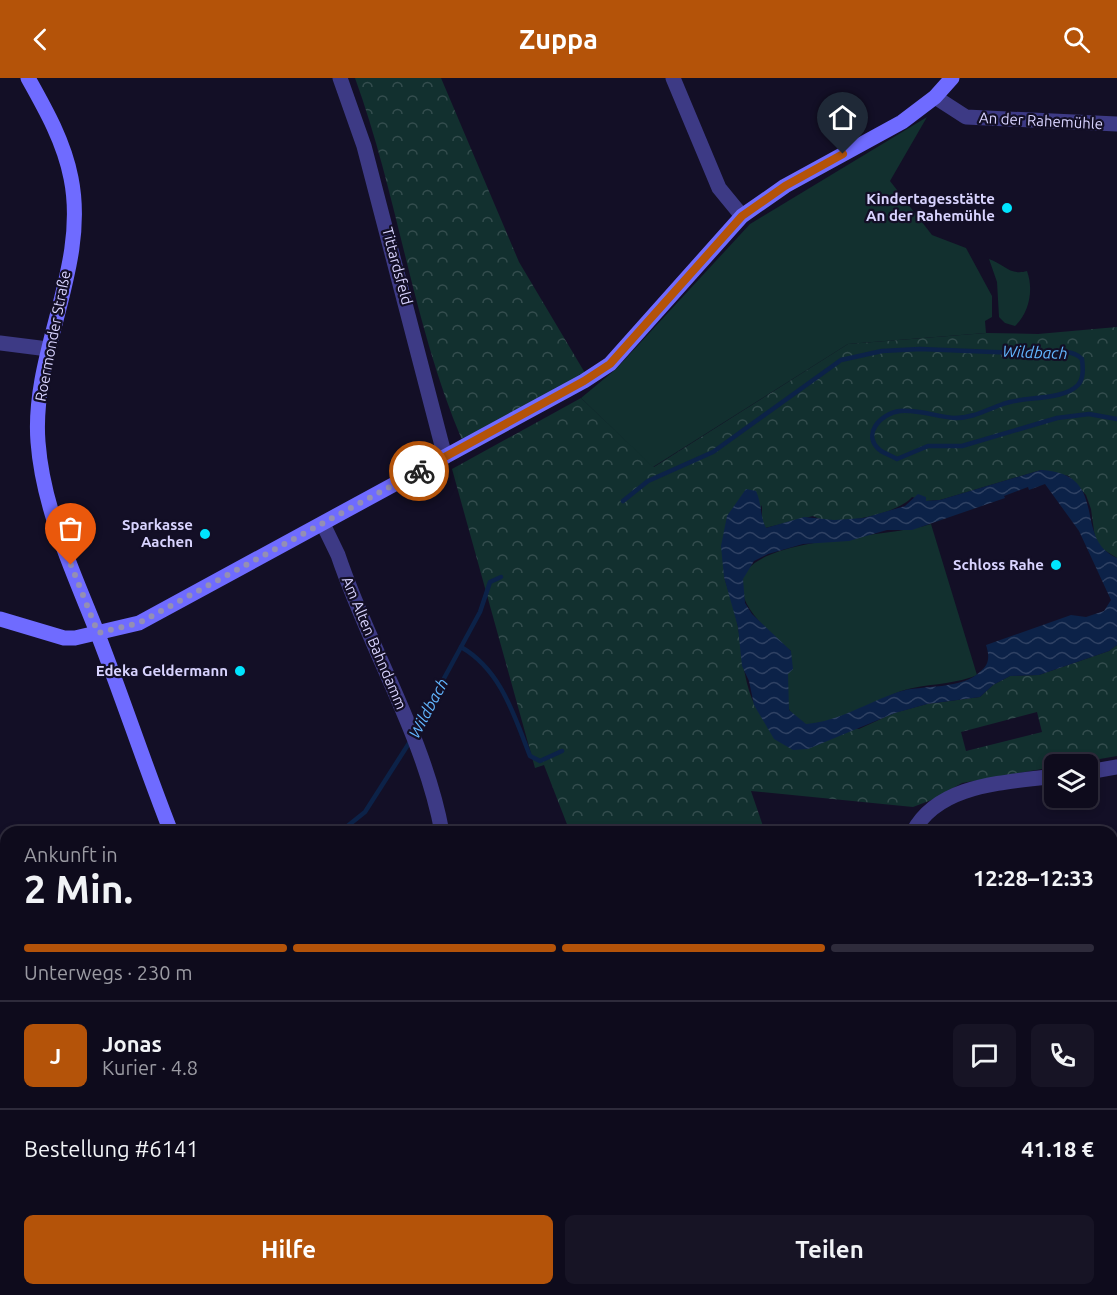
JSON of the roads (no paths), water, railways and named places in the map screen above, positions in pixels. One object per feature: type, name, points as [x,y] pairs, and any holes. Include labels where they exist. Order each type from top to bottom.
[{"type":"street","name":"Roermonder Straße","points":[[28,78],[55,127],[71,177],[74,210],[68,262],[38,405],[41,471],[51,510],[169,826]]},
{"type":"street","name":"Tittardsfeld","points":[[340,78],[364,146],[445,457]]},
{"type":"street","points":[[673,78],[719,188],[742,216]]},
{"type":"street","points":[[0,620],[64,638],[139,623],[584,381],[610,364],[742,216],[785,186],[902,122],[936,97],[952,78]]},
{"type":"street","name":"An der Rahemühle","points":[[936,97],[966,117],[1117,124]]},
{"type":"street","points":[[0,343],[48,349]]},
{"type":"street","name":"Am Alten Bahndamm","points":[[323,524],[423,763],[441,826]]},
{"type":"street","points":[[1098,770],[1117,767]]},
{"type":"street","points":[[918,826],[929,811],[957,795],[978,787],[1044,777]]},
{"type":"water","points":[[1041,470],[1063,474],[1076,483],[1084,494],[1091,522],[1103,549],[1117,558],[1117,645],[1109,651],[1039,675],[1010,676],[993,685],[980,697],[927,704],[895,713],[808,749],[793,750],[774,739],[754,705],[749,681],[742,666],[738,627],[724,577],[721,546],[727,516],[746,489],[756,491],[766,528],[804,517],[834,520],[864,518],[905,506],[918,494],[926,497],[926,501],[940,500]],"holes":[[[1045,484],[1079,531],[1111,600],[1104,611],[1086,617],[1071,615],[986,645],[988,661],[974,677],[964,681],[898,692],[842,715],[818,722],[806,724],[789,710],[788,674],[793,669],[791,651],[752,614],[745,603],[743,579],[754,561],[768,554],[803,544],[849,541],[887,530],[912,530],[1005,498],[1004,496],[1028,487],[1029,490]]]},
{"type":"waterway","name":"Wildbach","points":[[623,501],[648,481],[713,452],[841,360],[882,351],[920,349],[1045,354],[1065,352],[1082,359],[1083,373],[1080,382],[1063,394],[1011,402],[962,418],[907,411],[886,416],[876,426],[872,438],[881,451],[897,459],[928,446],[962,446],[1057,418],[1089,414],[1117,419]]},
{"type":"waterway","name":"Wildbach","points":[[416,730],[480,612],[490,582],[501,577]]},
{"type":"waterway","points":[[461,647],[475,657],[496,681],[512,710],[530,756],[540,761],[562,751]]},
{"type":"waterway","name":"Wildbach","points":[[348,826],[365,812],[411,740]]},
{"type":"place","name":"Kindertagesstätte An der Rahemühle","points":[[1007,208]]},
{"type":"place","name":"Sparkasse Aachen","points":[[205,534]]},
{"type":"place","name":"Schloss Rahe","points":[[1056,565]]},
{"type":"place","name":"Edeka Geldermann","points":[[240,671]]}]
